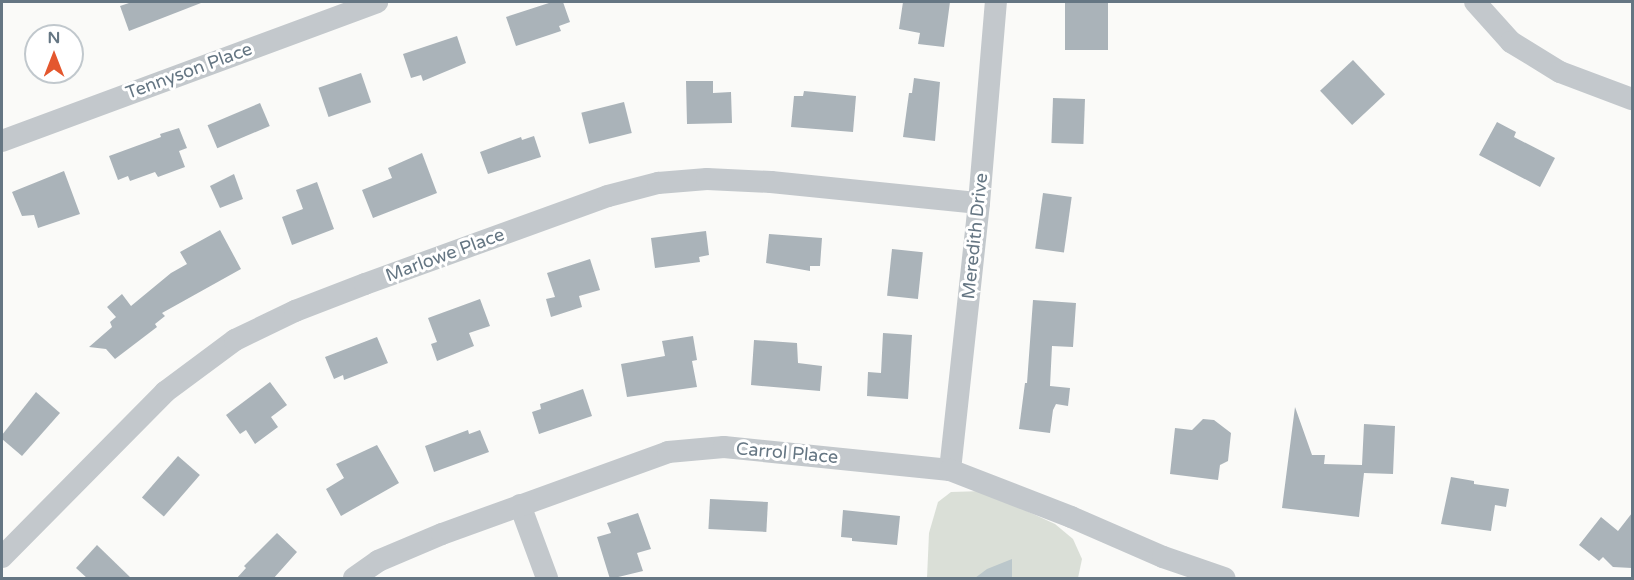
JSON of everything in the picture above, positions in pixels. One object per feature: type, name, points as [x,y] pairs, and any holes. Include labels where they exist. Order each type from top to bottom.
[{"type":"street","name":"Tennyson Place","points":[[2,141],[377,2]]},
{"type":"street","name":"Meredith Drive","points":[[950,470],[979,203],[996,2]]},
{"type":"street","points":[[1475,2],[1512,42],[1560,72],[1632,99]]},
{"type":"street","name":"Marlowe Place","points":[[2,557],[165,392],[235,340],[295,312],[431,260],[608,196],[658,183],[707,179],[771,182],[979,203]]},
{"type":"street","name":"Carrol Place","points":[[354,579],[378,561],[520,505],[668,452],[724,447],[950,470],[1071,517],[1163,557],[1224,579]]},
{"type":"street","points":[[520,505],[547,579]]},
{"type":"shaded area","points":[[983,491],[1055,524],[1073,539],[1082,559],[1078,578],[927,578],[929,533],[938,502],[951,492]]},
{"type":"shaded area","points":[[1012,559],[1012,578],[975,578],[987,569]]},
{"type":"building","points":[[132,2],[201,3],[129,31],[120,6]]},
{"type":"building","points":[[552,2],[563,2],[570,22],[559,26],[561,31],[516,46],[506,17]]},
{"type":"building","points":[[903,2],[950,2],[944,47],[918,44],[920,33],[899,29]]},
{"type":"building","points":[[1065,2],[1108,2],[1108,50],[1065,50]]},
{"type":"building","points":[[457,36],[466,63],[423,81],[421,75],[411,78],[403,54]]},
{"type":"building","points":[[1353,60],[1385,94],[1352,125],[1320,91]]},
{"type":"building","points":[[361,73],[371,102],[329,117],[318,88]]},
{"type":"building","points":[[914,78],[940,82],[935,141],[903,137],[909,93],[912,93]]},
{"type":"building","points":[[686,81],[713,81],[713,93],[731,92],[732,123],[687,124]]},
{"type":"building","points":[[804,91],[856,96],[853,132],[791,127],[794,96],[803,96]]},
{"type":"building","points":[[1053,98],[1085,99],[1083,144],[1051,143]]},
{"type":"building","points":[[624,102],[632,133],[589,144],[581,113]]},
{"type":"building","points":[[260,103],[270,126],[217,148],[208,125]]},
{"type":"building","points":[[1497,122],[1516,132],[1514,137],[1555,158],[1540,187],[1479,155]]},
{"type":"building","points":[[179,128],[187,148],[179,151],[185,167],[158,177],[155,172],[130,181],[128,176],[118,180],[109,156]]},
{"type":"building","points":[[534,136],[541,157],[488,174],[480,152],[521,137],[522,140]]},
{"type":"building","points":[[422,153],[437,193],[373,218],[362,190],[392,178],[388,168]]},
{"type":"building","points":[[64,171],[80,214],[38,228],[34,215],[22,216],[12,192]]},
{"type":"building","points":[[234,174],[243,199],[220,208],[210,186]]},
{"type":"building","points":[[317,182],[334,229],[292,245],[282,217],[303,209],[296,190]]},
{"type":"building","points":[[1043,193],[1072,197],[1064,252],[1035,248]]},
{"type":"building","points":[[220,230],[241,269],[162,313],[165,316],[155,324],[157,327],[115,359],[106,349],[89,347],[112,327],[110,322],[116,317],[107,307],[122,294],[131,306],[171,273],[187,264],[180,252]]},
{"type":"building","points":[[706,231],[709,255],[699,257],[700,262],[655,268],[651,238]]},
{"type":"building","points":[[769,234],[822,238],[820,266],[810,266],[810,271],[766,263]]},
{"type":"building","points":[[892,249],[923,252],[918,299],[887,296]]},
{"type":"building","points":[[590,259],[600,290],[579,296],[582,307],[551,317],[546,299],[555,297],[547,273]]},
{"type":"building","points":[[480,299],[490,326],[469,333],[474,346],[437,361],[431,344],[437,342],[428,318]]},
{"type":"building","points":[[1033,300],[1076,303],[1073,347],[1052,346],[1050,386],[1070,388],[1068,406],[1056,404],[1053,410],[1050,433],[1019,429],[1025,383],[1027,383]]},
{"type":"building","points":[[883,333],[912,335],[908,399],[867,396],[868,372],[881,373]]},
{"type":"building","points":[[693,336],[697,360],[692,361],[697,387],[627,397],[621,364],[665,356],[662,341]]},
{"type":"building","points":[[377,337],[388,363],[344,380],[343,375],[334,379],[325,357]]},
{"type":"building","points":[[754,340],[797,343],[798,363],[822,366],[820,391],[751,385]]},
{"type":"building","points":[[270,382],[287,405],[271,417],[278,427],[255,444],[246,430],[240,434],[226,415]]},
{"type":"building","points":[[583,389],[592,416],[539,434],[532,412],[541,409],[540,404]]},
{"type":"building","points":[[36,392],[60,413],[22,456],[2,439],[2,435]]},
{"type":"building","points":[[1295,407],[1312,455],[1325,455],[1324,464],[1362,465],[1364,424],[1395,426],[1393,474],[1364,473],[1359,517],[1282,508]]},
{"type":"building","points":[[1203,419],[1214,420],[1231,433],[1228,461],[1220,465],[1218,480],[1170,474],[1175,428],[1192,430]]},
{"type":"building","points":[[468,430],[469,434],[480,430],[489,452],[434,472],[425,446]]},
{"type":"building","points":[[377,445],[399,483],[341,516],[326,489],[344,478],[336,464]]},
{"type":"building","points":[[178,456],[200,475],[164,517],[142,498]]},
{"type":"building","points":[[1451,477],[1474,481],[1474,484],[1509,489],[1506,507],[1495,505],[1491,531],[1441,524]]},
{"type":"building","points":[[710,499],[768,502],[766,532],[708,529]]},
{"type":"building","points":[[843,510],[900,516],[897,545],[852,541],[852,538],[841,537]]},
{"type":"building","points":[[638,513],[651,549],[637,553],[643,571],[610,579],[597,537],[611,533],[607,523]]},
{"type":"building","points":[[1632,513],[1632,568],[1613,567],[1603,557],[1599,561],[1579,545],[1601,517],[1618,531]]},
{"type":"building","points":[[277,533],[297,552],[273,579],[236,579],[246,568],[244,566]]},
{"type":"building","points":[[97,545],[132,579],[88,579],[76,568]]}]
